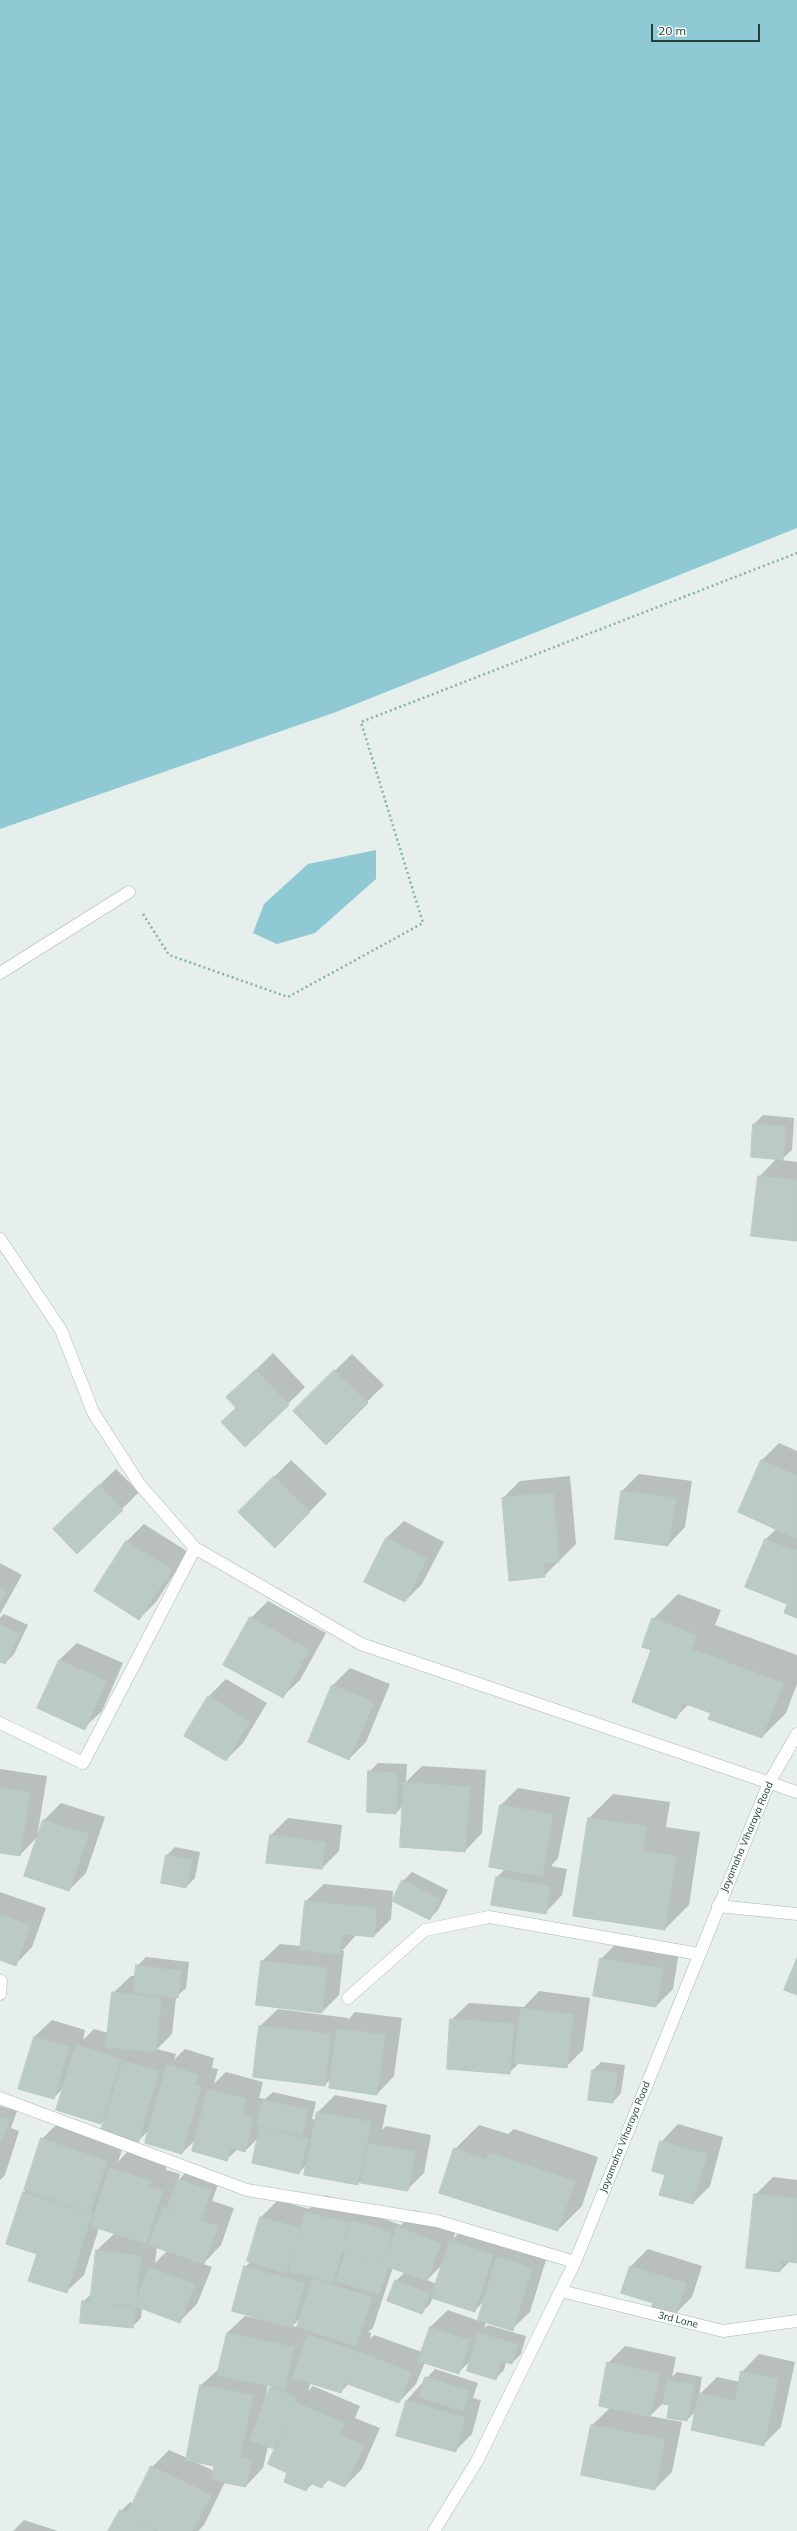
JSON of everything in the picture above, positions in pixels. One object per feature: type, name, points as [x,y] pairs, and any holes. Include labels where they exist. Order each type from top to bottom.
[{"type":"street","points":[[0,973],[129,892]]},
{"type":"street","points":[[0,1239],[61,1330],[93,1412],[140,1485],[195,1548],[361,1644],[797,1792]]},
{"type":"street","points":[[0,1722],[84,1763],[195,1548]]},
{"type":"street","name":"Jayamaha Viharaya Road","points":[[434,2531],[477,2461],[575,2262],[769,1783],[797,1734]]},
{"type":"street","points":[[718,1906],[797,1914]]},
{"type":"street","points":[[348,1998],[425,1930],[489,1917],[699,1954]]},
{"type":"street","points":[[0,1994],[2,1981]]},
{"type":"street","points":[[0,2098],[247,2190],[437,2221],[575,2262]]},
{"type":"street","name":"3rd Lane","points":[[561,2291],[722,2331],[797,2321]]},
{"type":"path","points":[[129,892],[169,955],[288,997],[423,923],[361,722],[797,553]]},
{"type":"water","points":[[0,0],[797,0],[797,528],[336,712],[0,829]]},
{"type":"water","points":[[376,850],[376,879],[315,933],[277,944],[253,933],[264,904],[308,864]]},
{"type":"building","points":[[753,1124],[786,1126],[783,1160],[751,1157]]},
{"type":"building","points":[[758,1176],[797,1180],[797,1241],[751,1236]]},
{"type":"building","points":[[256,1370],[289,1405],[245,1447],[221,1422],[236,1408],[226,1397]]},
{"type":"building","points":[[334,1370],[368,1403],[326,1445],[293,1411]]},
{"type":"building","points":[[761,1460],[797,1476],[797,1539],[738,1512]]},
{"type":"building","points":[[274,1476],[310,1512],[275,1548],[238,1512]]},
{"type":"building","points":[[99,1485],[123,1510],[77,1554],[53,1529]]},
{"type":"building","points":[[621,1491],[676,1498],[668,1546],[615,1539]]},
{"type":"building","points":[[553,1493],[559,1562],[544,1563],[545,1577],[509,1581],[502,1498]]},
{"type":"building","points":[[386,1538],[427,1559],[405,1602],[364,1582]]},
{"type":"building","points":[[765,1539],[797,1551],[797,1618],[784,1613],[787,1604],[745,1587]]},
{"type":"building","points":[[126,1541],[172,1570],[139,1620],[94,1591]]},
{"type":"building","points":[[0,1589],[6,1592],[0,1603]]},
{"type":"building","points":[[250,1617],[309,1650],[283,1698],[223,1665]]},
{"type":"building","points":[[652,1618],[697,1635],[691,1649],[783,1683],[762,1738],[708,1719],[711,1713],[683,1703],[676,1719],[632,1702],[651,1650],[642,1647]]},
{"type":"building","points":[[0,1625],[20,1634],[5,1664],[0,1662]]},
{"type":"building","points":[[59,1660],[106,1681],[85,1730],[37,1708]]},
{"type":"building","points":[[332,1685],[374,1702],[349,1760],[308,1742]]},
{"type":"building","points":[[208,1696],[250,1721],[226,1761],[184,1736]]},
{"type":"building","points":[[368,1771],[398,1773],[396,1814],[367,1812]]},
{"type":"building","points":[[404,1782],[470,1787],[465,1852],[400,1847]]},
{"type":"building","points":[[0,1788],[30,1792],[20,1856],[0,1853]]},
{"type":"building","points":[[500,1805],[553,1814],[542,1876],[489,1867]]},
{"type":"building","points":[[588,1818],[646,1826],[642,1851],[676,1856],[665,1930],[573,1916]]},
{"type":"building","points":[[43,1820],[89,1834],[69,1891],[24,1876]]},
{"type":"building","points":[[270,1835],[325,1842],[322,1869],[266,1863]]},
{"type":"building","points":[[166,1855],[192,1860],[186,1888],[161,1883]]},
{"type":"building","points":[[496,1877],[550,1886],[546,1914],[491,1905]]},
{"type":"building","points":[[402,1880],[440,1899],[430,1920],[392,1901]]},
{"type":"building","points":[[305,1901],[377,1908],[374,1937],[342,1934],[340,1954],[300,1950]]},
{"type":"building","points":[[0,1915],[30,1925],[16,1966],[0,1960]]},
{"type":"building","points":[[600,1958],[663,1969],[656,2007],[593,1996]]},
{"type":"building","points":[[797,1958],[797,1995],[784,1990]]},
{"type":"building","points":[[261,1961],[327,1968],[322,2013],[256,2005]]},
{"type":"building","points":[[136,1965],[181,1971],[178,1998],[133,1993]]},
{"type":"building","points":[[112,1992],[161,1998],[156,2052],[106,2047]]},
{"type":"building","points":[[521,2008],[573,2015],[567,2068],[514,2063]]},
{"type":"building","points":[[450,2019],[514,2024],[510,2074],[447,2069]]},
{"type":"building","points":[[259,2026],[331,2034],[325,2086],[253,2077]]},
{"type":"building","points":[[337,2029],[385,2035],[377,2095],[329,2088]]},
{"type":"building","points":[[34,2037],[69,2047],[54,2099],[18,2089]]},
{"type":"building","points":[[76,2045],[121,2059],[101,2124],[56,2110]]},
{"type":"building","points":[[123,2061],[159,2071],[138,2143],[101,2131]]},
{"type":"building","points":[[167,2065],[198,2075],[195,2085],[201,2086],[182,2154],[145,2143]]},
{"type":"building","points":[[592,2070],[617,2073],[613,2103],[588,2100]]},
{"type":"building","points":[[208,2089],[246,2099],[243,2115],[254,2118],[245,2152],[231,2148],[227,2161],[192,2151]]},
{"type":"building","points":[[263,2100],[308,2110],[302,2136],[257,2125]]},
{"type":"building","points":[[317,2112],[371,2122],[358,2185],[304,2175]]},
{"type":"building","points":[[0,2117],[9,2120],[0,2144]]},
{"type":"building","points":[[260,2127],[308,2139],[299,2174],[252,2163]]},
{"type":"building","points":[[41,2138],[107,2161],[90,2212],[24,2190]]},
{"type":"building","points":[[660,2141],[707,2154],[693,2204],[659,2195],[665,2175],[652,2171]]},
{"type":"building","points":[[368,2143],[415,2152],[408,2191],[361,2183]]},
{"type":"building","points":[[454,2148],[486,2159],[488,2153],[575,2181],[558,2231],[439,2193]]},
{"type":"building","points":[[110,2168],[151,2181],[149,2187],[163,2191],[146,2244],[91,2226]]},
{"type":"building","points":[[178,2179],[211,2191],[200,2220],[167,2209]]},
{"type":"building","points":[[23,2192],[92,2214],[67,2293],[28,2281],[37,2254],[6,2244]]},
{"type":"building","points":[[754,2194],[797,2199],[797,2263],[782,2261],[780,2272],[746,2268]]},
{"type":"building","points":[[163,2207],[218,2226],[204,2264],[149,2245]]},
{"type":"building","points":[[305,2212],[349,2223],[333,2283],[289,2271]]},
{"type":"building","points":[[260,2217],[300,2228],[286,2273],[247,2261]]},
{"type":"building","points":[[352,2220],[392,2233],[383,2264],[343,2251]]},
{"type":"building","points":[[397,2227],[441,2243],[427,2281],[383,2265]]},
{"type":"building","points":[[450,2240],[493,2255],[475,2312],[431,2298]]},
{"type":"building","points":[[96,2250],[141,2256],[135,2308],[90,2302]]},
{"type":"building","points":[[345,2253],[388,2266],[379,2295],[336,2281]]},
{"type":"building","points":[[497,2257],[532,2268],[513,2331],[478,2320]]},
{"type":"building","points":[[244,2266],[305,2283],[292,2328],[232,2311]]},
{"type":"building","points":[[630,2266],[686,2283],[676,2315],[651,2308],[653,2303],[621,2293]]},
{"type":"building","points":[[149,2267],[195,2284],[180,2323],[135,2306]]},
{"type":"building","points":[[313,2279],[372,2297],[356,2346],[297,2327]]},
{"type":"building","points":[[395,2280],[430,2293],[422,2314],[387,2301]]},
{"type":"building","points":[[82,2301],[135,2306],[133,2328],[80,2323]]},
{"type":"building","points":[[430,2327],[470,2340],[459,2374],[418,2361]]},
{"type":"building","points":[[227,2333],[294,2347],[285,2389],[217,2375]]},
{"type":"building","points":[[478,2333],[518,2344],[512,2364],[501,2361],[496,2380],[467,2371]]},
{"type":"building","points":[[307,2335],[355,2351],[341,2393],[293,2378]]},
{"type":"building","points":[[356,2351],[411,2372],[399,2403],[345,2383]]},
{"type":"building","points":[[607,2362],[660,2374],[650,2417],[599,2406]]},
{"type":"building","points":[[741,2371],[778,2379],[764,2446],[691,2430],[699,2393],[735,2401]]},
{"type":"building","points":[[425,2377],[470,2391],[463,2411],[419,2397]]},
{"type":"building","points":[[667,2380],[694,2385],[687,2421],[667,2418],[669,2405],[663,2404]]},
{"type":"building","points":[[200,2385],[253,2395],[240,2458],[252,2460],[246,2487],[211,2480],[214,2466],[186,2460]]},
{"type":"building","points":[[270,2387],[296,2397],[276,2450],[250,2440]]},
{"type":"building","points":[[406,2401],[465,2417],[456,2452],[396,2436]]},
{"type":"building","points":[[295,2402],[344,2423],[339,2435],[364,2446],[345,2487],[326,2479],[322,2488],[310,2483],[306,2491],[284,2482],[287,2473],[268,2464]]},
{"type":"building","points":[[591,2425],[665,2439],[655,2490],[581,2475]]},
{"type":"building","points":[[151,2466],[211,2495],[193,2531],[161,2531],[127,2514]]},
{"type":"building","points":[[120,2510],[155,2530],[155,2531],[108,2531]]}]
